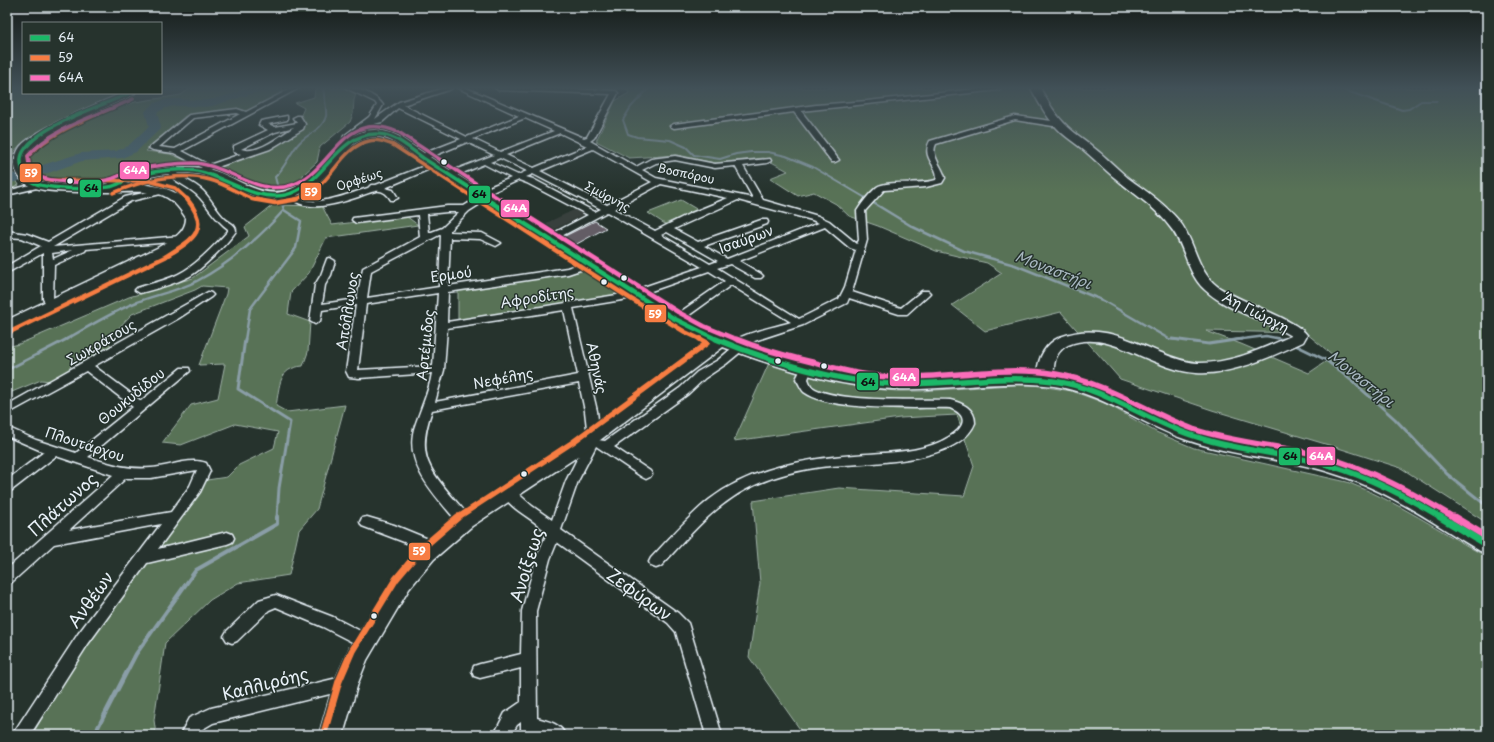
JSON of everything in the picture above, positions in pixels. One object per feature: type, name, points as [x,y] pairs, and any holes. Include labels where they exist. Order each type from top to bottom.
[{"type":"main road","points":[[7,326],[154,255],[181,238],[190,228],[192,218],[179,200],[162,191],[128,193],[110,188],[62,188],[38,185],[26,179],[23,174],[22,152],[34,140],[69,123]]},
{"type":"main road","name":"Άη Γιώργη","points":[[1046,380],[1045,368],[1047,358],[1054,346],[1066,339],[1078,335],[1093,334],[1112,338],[1156,358],[1196,368],[1219,367],[1278,348],[1298,339],[1299,335],[1288,328],[1258,315],[1207,285],[1197,270],[1186,243],[1174,223],[1145,194],[1110,168],[1092,150],[1059,124]]},
{"type":"main road","points":[[110,188],[128,181],[170,171],[206,169],[252,192],[262,195],[284,195],[303,189],[310,184],[348,143],[363,136],[383,134],[396,139],[549,239],[677,319],[731,345],[807,368],[849,378],[892,384],[1008,378],[1046,380],[1065,383],[1092,391],[1193,436],[1240,448],[1319,462],[1349,471],[1374,481],[1420,505],[1487,545]]},
{"type":"main road","points":[[331,735],[346,683],[353,664],[365,641],[409,573],[433,547],[465,521],[508,493],[599,442],[731,345]]},
{"type":"street","points":[[183,123],[153,148],[176,151],[206,169],[249,154],[276,142],[299,128],[299,123]]},
{"type":"street","points":[[176,151],[230,123]]},
{"type":"street","points":[[268,123],[263,124],[273,130]]},
{"type":"street","points":[[249,154],[237,150],[237,148],[256,140],[273,130],[294,123]]},
{"type":"street","points":[[348,143],[346,141],[347,138],[366,124],[370,123]]},
{"type":"street","name":"Σμύρνης","points":[[431,123],[465,140],[534,171],[608,208],[709,267],[799,323]]},
{"type":"street","points":[[423,157],[508,123]]},
{"type":"street","name":"Βοσπόρου","points":[[540,123],[584,141],[635,170],[660,181],[737,196],[815,218],[826,223]]},
{"type":"street","points":[[584,141],[590,138],[599,123]]},
{"type":"street","points":[[674,126],[700,123]]},
{"type":"street","points":[[806,123],[835,160]]},
{"type":"street","points":[[731,345],[799,323],[842,302],[848,294],[861,249],[863,237],[861,213],[878,190],[884,187],[930,185],[939,181],[940,172],[932,159],[929,151],[930,146],[935,142],[1000,123]]},
{"type":"street","points":[[1042,123],[1059,124]]},
{"type":"street","points":[[450,175],[560,131]]},
{"type":"street","points":[[256,140],[276,142]]},
{"type":"street","points":[[496,243],[484,237],[446,232],[447,227],[466,209],[483,196],[534,171],[593,146]]},
{"type":"street","points":[[635,170],[654,161],[675,158],[709,166],[766,161]]},
{"type":"street","points":[[484,161],[519,178],[528,180],[595,215]]},
{"type":"street","points":[[502,170],[518,164]]},
{"type":"street","points":[[738,164],[760,202]]},
{"type":"street","name":"Ορφέως","points":[[284,195],[302,202],[313,203],[344,198],[435,165]]},
{"type":"street","points":[[140,290],[171,281],[188,273],[221,244],[232,231],[232,228],[220,220],[212,206],[200,193],[170,171]]},
{"type":"street","points":[[549,239],[660,181]]},
{"type":"street","points":[[545,189],[558,183]]},
{"type":"street","points":[[7,193],[38,185]]},
{"type":"street","points":[[374,187],[390,192],[394,198]]},
{"type":"street","points":[[7,270],[48,248],[128,193]]},
{"type":"street","points":[[566,200],[579,194]]},
{"type":"street","points":[[654,235],[666,228],[737,196]]},
{"type":"street","points":[[356,220],[422,212],[466,209]]},
{"type":"street","points":[[422,212],[425,238]]},
{"type":"street","points":[[696,246],[764,222]]},
{"type":"street","points":[[826,223],[853,246],[861,249]]},
{"type":"street","name":"Ισαύρων","points":[[635,293],[729,261],[826,223]]},
{"type":"street","points":[[666,228],[696,246],[758,276]]},
{"type":"street","name":"Απόλλωνος","points":[[438,369],[359,374],[352,373],[367,268],[425,238],[446,232]]},
{"type":"street","name":"Αρτέμιδος","points":[[446,232],[442,326],[438,369],[434,390],[418,440],[417,449],[423,466],[465,521]]},
{"type":"street","points":[[7,234],[24,236],[48,248],[181,238]]},
{"type":"street","points":[[49,264],[88,246]]},
{"type":"street","points":[[48,248],[48,299],[52,304]]},
{"type":"street","points":[[315,321],[320,285],[326,275],[330,261]]},
{"type":"street","name":"Ερμού","points":[[316,308],[568,271],[589,264]]},
{"type":"street","points":[[677,319],[731,281]]},
{"type":"street","name":"Αφροδίτης","points":[[442,326],[618,298],[635,293]]},
{"type":"street","points":[[848,294],[903,312],[926,293]]},
{"type":"street","name":"Σωκράτους","points":[[7,410],[175,316],[208,295]]},
{"type":"street","name":"Αθηνάς","points":[[568,306],[599,442]]},
{"type":"street","points":[[87,366],[140,407]]},
{"type":"street","points":[[656,562],[716,503],[743,485],[799,466],[932,450],[952,441],[964,431],[969,424],[969,416],[966,412],[962,408],[950,404],[862,402],[817,395],[802,382],[802,375],[807,368]]},
{"type":"street","name":"Θουκυδίδου","points":[[78,459],[185,371]]},
{"type":"street","name":"Νεφέλης","points":[[428,407],[584,378]]},
{"type":"street","name":"Πλουτάρχου","points":[[7,431],[32,443],[54,451],[123,473],[151,473],[201,466],[204,473],[195,489]]},
{"type":"street","points":[[599,442],[646,474]]},
{"type":"street","name":"Ανοίξεως","points":[[529,730],[529,611],[539,572],[572,481],[599,442]]},
{"type":"street","points":[[7,487],[54,451]]},
{"type":"street","name":"Πλάτωνος","points":[[7,578],[123,473]]},
{"type":"street","name":"Ανθέων","points":[[20,735],[63,667],[195,489]]},
{"type":"street","name":"Ζεφύρων","points":[[508,493],[527,510],[545,521],[554,532],[661,609],[683,628],[714,735]]},
{"type":"street","points":[[49,539],[175,516]]},
{"type":"street","points":[[367,522],[389,529],[433,547]]},
{"type":"street","points":[[142,559],[227,538]]},
{"type":"street","points":[[232,636],[264,606],[274,601],[292,606],[365,641]]},
{"type":"street","points":[[480,671],[529,660]]},
{"type":"street","name":"Καλλιρόης","points":[[192,729],[211,716],[346,683]]},
{"type":"street","points":[[502,735],[511,719],[529,706]]},
{"type":"street","points":[[529,730],[545,728],[557,735]]},
{"type":"shaded area","points":[[576,209],[585,214],[551,231],[542,225]]},
{"type":"green space","points":[[7,123],[64,123],[21,144],[16,149],[11,159],[11,169],[19,185],[7,191]]},
{"type":"green space","points":[[76,123],[178,123],[146,151],[170,154],[196,164],[171,167],[99,182],[62,184],[45,181],[32,175],[29,153],[33,144]]},
{"type":"green space","points":[[305,123],[349,123],[320,147],[317,162],[303,175],[303,178],[298,186],[286,190],[274,191],[254,188],[214,168],[261,149],[306,125]]},
{"type":"green space","points":[[605,123],[1487,123],[1487,523],[1401,468],[1212,410],[1120,379],[1061,312],[985,331],[952,305],[1002,273],[987,263],[936,251],[878,226],[849,216],[836,204],[814,192],[798,196],[770,178],[788,171],[764,158],[714,163],[678,155],[629,158],[596,141]],"holes":[[[1206,331],[1306,333],[1334,356],[1309,373]]]},
{"type":"green space","points":[[681,200],[698,210],[665,224],[648,213]]},
{"type":"green space","points":[[273,205],[322,206],[332,225],[406,216],[418,225],[326,238],[309,273],[291,292],[288,314],[310,322],[308,352],[303,366],[295,367],[289,370],[282,379],[276,406],[287,412],[345,405],[317,509],[299,530],[289,575],[238,583],[210,600],[165,643],[154,720],[156,735],[32,735],[79,656],[207,480],[227,477],[239,465],[274,448],[278,432],[235,424],[181,445],[162,443],[191,405],[218,398],[225,364],[199,365],[227,288],[202,286],[132,314],[107,340],[111,346],[83,362],[78,360],[72,363],[70,368],[59,378],[51,381],[41,380],[7,394],[7,347],[19,344],[129,297],[193,278],[249,236],[245,227]]},
{"type":"green space","points":[[584,271],[617,290],[614,296],[458,320],[458,290]]},
{"type":"green space","points":[[769,363],[819,378],[874,389],[921,391],[1027,384],[1072,391],[1107,404],[1156,432],[1194,448],[1347,482],[1384,498],[1487,557],[1487,735],[804,735],[749,657],[760,583],[753,501],[839,488],[964,496],[974,466],[957,415],[900,418],[734,441]]},
{"type":"building","points":[[595,221],[606,228],[573,246],[561,238]]},
{"type":"waterway","points":[[7,180],[81,157],[118,155],[132,149],[155,127],[154,123]]},
{"type":"waterway","points":[[281,200],[275,177],[300,142],[319,128],[323,123]]},
{"type":"waterway","name":"Μοναστήρι","points":[[624,123],[628,134],[637,137],[670,140],[686,147],[694,155],[720,159],[736,154],[768,152],[786,156],[813,167],[869,200]]},
{"type":"waterway","points":[[281,199],[284,210]]},
{"type":"waterway","name":"Μοναστήρι","points":[[867,199],[913,227],[964,251],[1015,265],[1102,300],[1169,339],[1178,340]]},
{"type":"waterway","points":[[65,340],[128,306],[175,290],[197,281],[209,274],[244,249],[284,210]]},
{"type":"waterway","points":[[245,340],[250,309],[296,248],[301,221],[284,210]]},
{"type":"waterway","name":"Μοναστήρι","points":[[1238,340],[1266,336],[1286,340],[1283,339]]},
{"type":"waterway","points":[[7,370],[67,339]]},
{"type":"waterway","points":[[245,339],[238,389],[290,422],[279,488],[277,518]]},
{"type":"waterway","name":"Μοναστήρι","points":[[1172,339],[1178,340]]},
{"type":"waterway","name":"Μοναστήρι","points":[[1238,340],[1242,339]]},
{"type":"waterway","name":"Μοναστήρι","points":[[1178,340],[1209,344],[1238,340]]},
{"type":"waterway","name":"Μοναστήρι","points":[[1293,344],[1326,360],[1351,380],[1395,419],[1447,474],[1487,506]]},
{"type":"waterway","points":[[94,735],[136,654],[196,570],[277,524],[277,518]]},
{"type":"transit line","name":"64","points":[[63,123],[40,135],[24,150],[21,158],[22,170],[26,178],[32,182],[53,187],[101,188],[117,185],[131,178],[152,173],[188,170],[201,171],[249,191],[273,197],[286,195],[305,186],[321,173],[350,142],[373,134],[390,136],[673,318],[701,333],[727,344],[811,370],[863,381],[914,384],[1015,378],[1055,381],[1073,385],[1108,398],[1193,436],[1229,446],[1321,463],[1359,475],[1415,502],[1487,545]]},
{"type":"transit line","name":"64Α","points":[[79,123],[35,148],[28,156],[30,173],[45,179],[91,182],[115,178],[127,172],[151,167],[199,163],[214,166],[262,187],[282,188],[293,185],[312,173],[334,148],[351,134],[367,128],[377,127],[391,129],[400,133],[480,186],[678,312],[717,332],[741,341],[777,353],[834,368],[875,376],[916,377],[1016,371],[1056,374],[1074,378],[1109,391],[1194,429],[1230,439],[1321,456],[1359,468],[1415,494],[1487,537]]},
{"type":"transit line","name":"59","points":[[10,332],[165,257],[184,245],[196,233],[199,227],[200,220],[188,199],[175,188],[163,184],[134,180],[73,181],[46,179],[39,178],[31,174],[28,167],[28,156],[46,141],[82,123]]},
{"type":"transit line","name":"59","points":[[113,193],[148,181],[175,177],[200,177],[211,180],[256,200],[275,203],[290,201],[308,194],[320,185],[343,159],[360,144],[369,141],[380,141],[393,145],[631,299],[685,332],[707,343],[573,442],[461,515],[422,548],[396,579],[352,651],[339,681],[324,733]]}]
